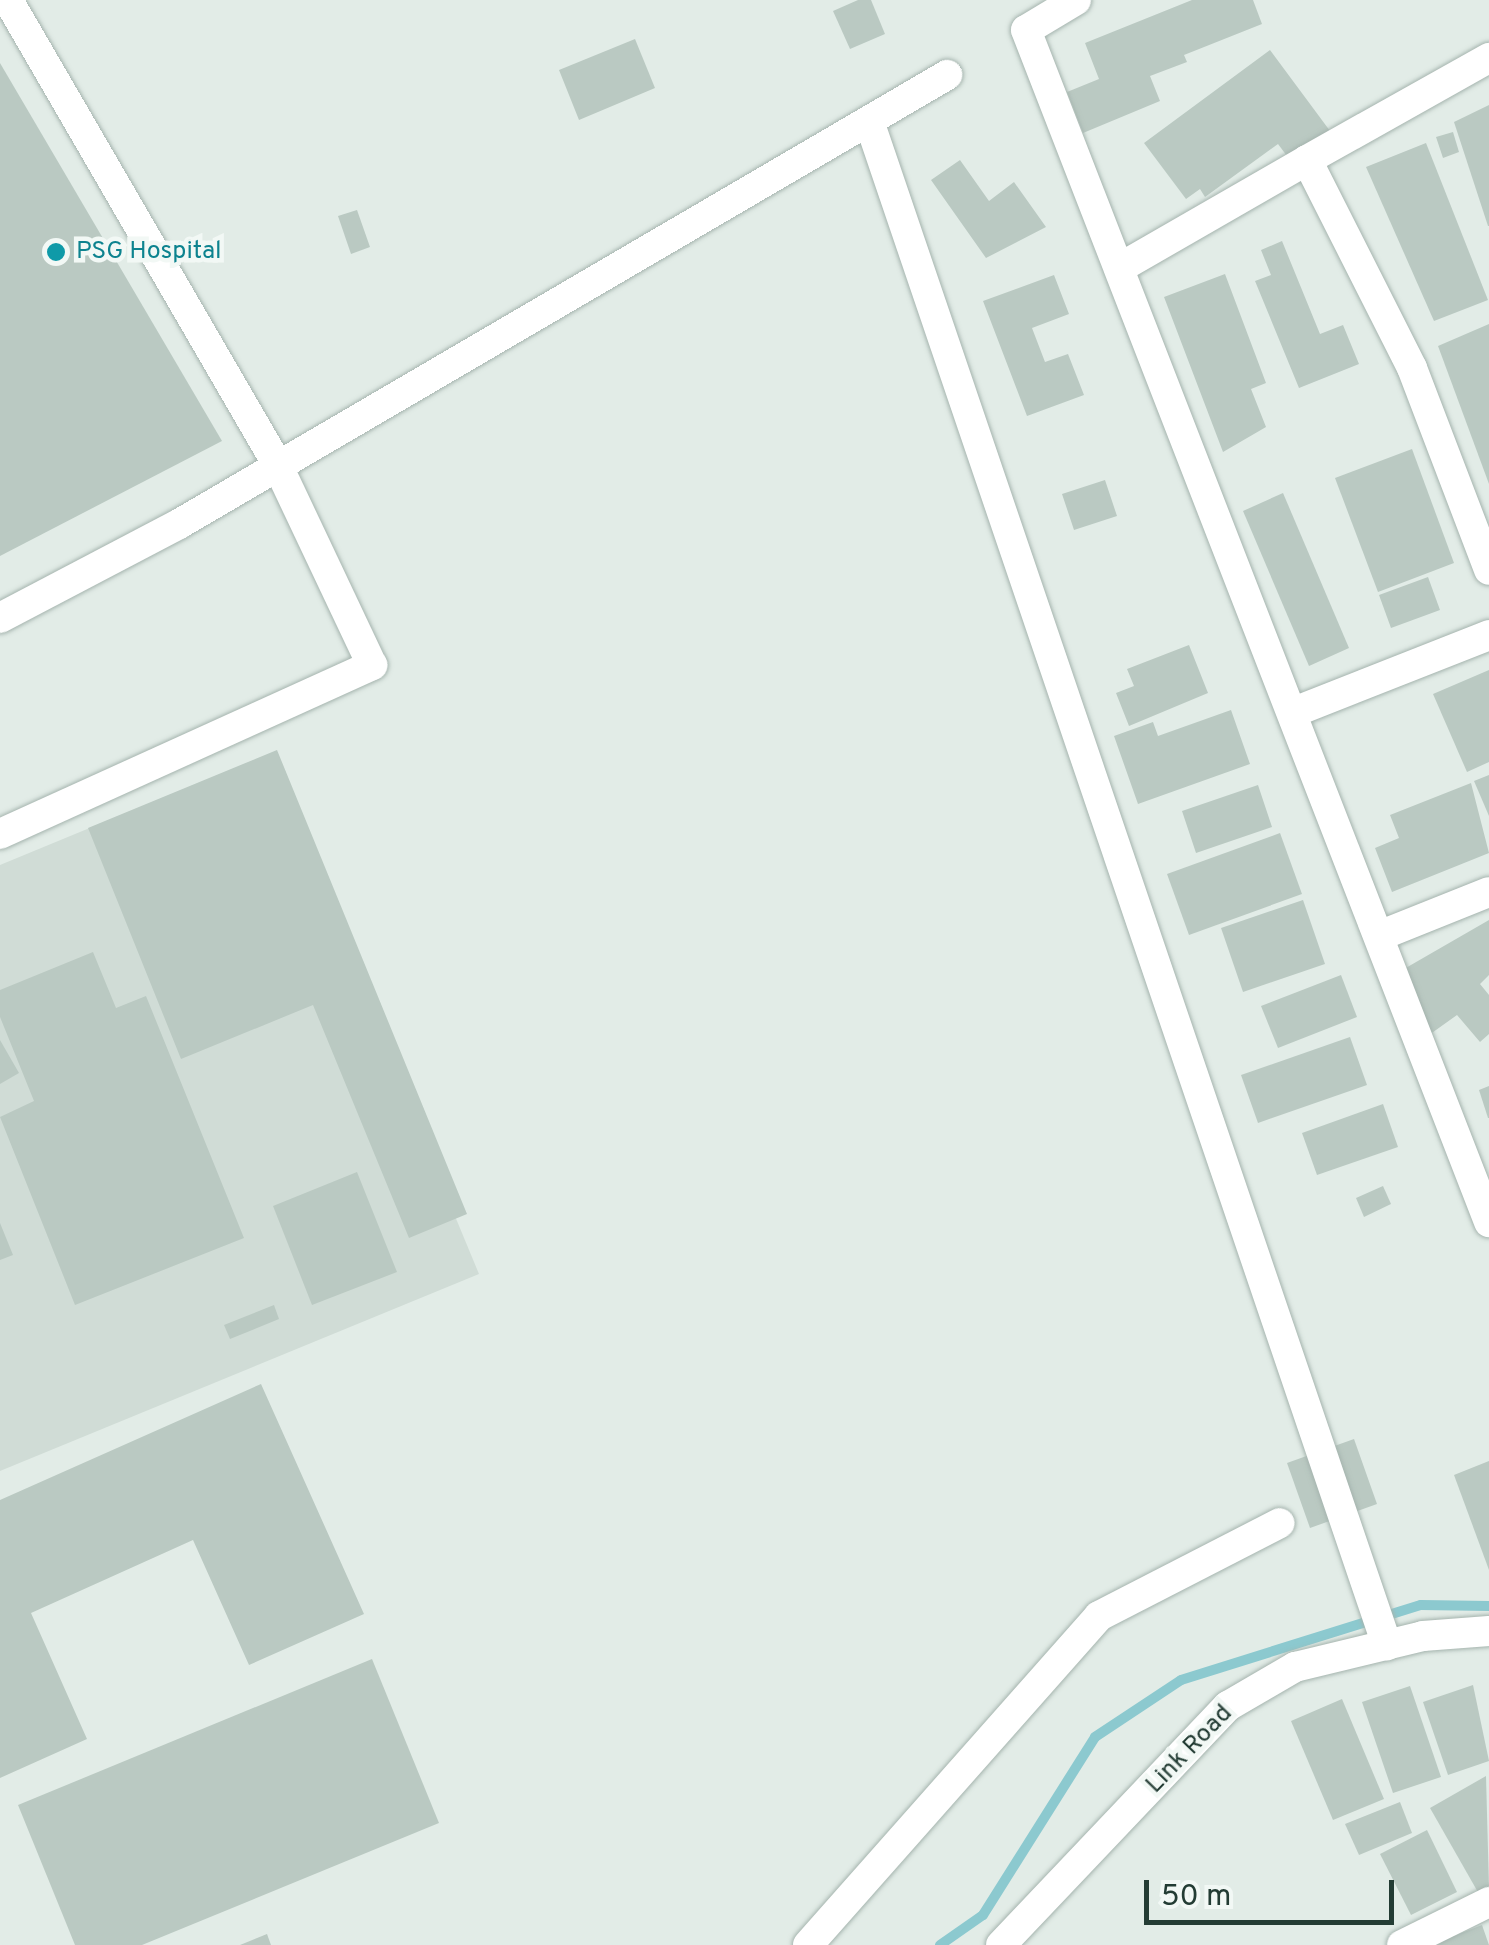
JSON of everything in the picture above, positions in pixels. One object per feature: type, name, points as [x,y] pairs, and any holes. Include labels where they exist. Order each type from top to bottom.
[{"type":"street","points":[[0,834],[372,665],[276,462],[97,146],[8,0]]},
{"type":"street","points":[[1076,0],[1026,30],[1123,266],[1489,1222]]},
{"type":"street","points":[[1123,266],[1489,58]]},
{"type":"street","points":[[0,618],[947,75]]},
{"type":"street","points":[[869,121],[1385,1639]]},
{"type":"street","points":[[1307,160],[1412,368],[1489,570]]},
{"type":"street","points":[[1294,712],[1489,634]]},
{"type":"street","points":[[1379,936],[1489,892]]},
{"type":"street","points":[[808,1945],[1098,1616],[1280,1522]]},
{"type":"street","name":"Link Road","points":[[1001,1945],[1228,1706],[1295,1667],[1385,1639],[1489,1631]]},
{"type":"street","points":[[1402,1945],[1489,1902]]},
{"type":"shaded area","points":[[264,756],[479,1274],[0,1471],[0,865]]},
{"type":"building","points":[[858,0],[871,0],[885,34],[850,49],[833,11]]},
{"type":"building","points":[[1192,0],[1253,0],[1262,24],[1184,55],[1187,62],[1150,76],[1160,101],[1083,133],[1067,92],[1099,79],[1085,43]]},
{"type":"building","points":[[635,39],[655,88],[579,120],[559,70]]},
{"type":"building","points":[[1270,50],[1333,135],[1293,164],[1278,144],[1205,197],[1200,189],[1186,199],[1144,143]]},
{"type":"building","name":"PSG Hospital","points":[[0,63],[222,441],[0,556]]},
{"type":"building","points":[[1489,105],[1489,226],[1488,226],[1454,122]]},
{"type":"building","points":[[1453,132],[1459,152],[1443,158],[1436,137]]},
{"type":"building","points":[[1426,143],[1488,300],[1434,321],[1366,167]]},
{"type":"building","points":[[960,160],[989,201],[1014,182],[1046,227],[986,258],[931,180]]},
{"type":"building","points":[[357,210],[370,247],[351,254],[338,216]]},
{"type":"building","points":[[1282,241],[1320,334],[1343,325],[1359,364],[1299,388],[1255,281],[1271,275],[1261,250]]},
{"type":"building","points":[[1225,274],[1266,383],[1251,389],[1266,427],[1223,452],[1164,297]]},
{"type":"building","points":[[1054,275],[1069,314],[1032,328],[1045,362],[1068,354],[1084,395],[1027,416],[983,301]]},
{"type":"building","points":[[1489,324],[1489,484],[1438,346]]},
{"type":"building","points":[[1412,449],[1454,563],[1378,592],[1335,478]]},
{"type":"building","points":[[1105,480],[1117,516],[1074,530],[1062,494]]},
{"type":"building","points":[[1283,493],[1349,648],[1309,666],[1243,511]]},
{"type":"building","points":[[1428,577],[1440,610],[1391,628],[1379,595]]},
{"type":"building","points":[[1189,645],[1208,693],[1129,726],[1116,693],[1134,686],[1127,669]]},
{"type":"building","points":[[1489,670],[1489,762],[1467,772],[1433,694]]},
{"type":"building","points":[[1231,710],[1250,764],[1138,804],[1114,736],[1153,722],[1158,736]]},
{"type":"building","points":[[277,750],[467,1214],[409,1238],[313,1005],[181,1059],[88,828]]},
{"type":"building","points":[[1489,775],[1489,816],[1474,781]]},
{"type":"building","points":[[1471,783],[1489,853],[1392,892],[1375,848],[1399,838],[1390,815]]},
{"type":"building","points":[[1258,785],[1272,827],[1196,853],[1182,811]]},
{"type":"building","points":[[1280,833],[1302,894],[1189,935],[1167,874]]},
{"type":"building","points":[[1303,900],[1325,964],[1243,992],[1221,928]]},
{"type":"building","points":[[1489,920],[1489,975],[1480,984],[1489,995],[1489,1034],[1480,1042],[1457,1015],[1429,1035],[1404,969]]},
{"type":"building","points":[[93,952],[116,1008],[146,996],[244,1238],[75,1305],[0,1117],[34,1101],[0,1017],[0,990]]},
{"type":"building","points":[[1341,975],[1357,1017],[1278,1048],[1261,1006]]},
{"type":"building","points":[[1350,1037],[1367,1085],[1258,1123],[1241,1075]]},
{"type":"building","points":[[0,1040],[19,1073],[0,1084]]},
{"type":"building","points":[[1489,1086],[1489,1118],[1488,1118],[1479,1090]]},
{"type":"building","points":[[1383,1104],[1398,1147],[1317,1175],[1302,1133]]},
{"type":"building","points":[[357,1172],[397,1272],[312,1305],[273,1206]]},
{"type":"building","points":[[1383,1186],[1391,1204],[1364,1217],[1356,1198]]},
{"type":"building","points":[[0,1223],[13,1255],[0,1260]]},
{"type":"building","points":[[274,1305],[279,1319],[230,1339],[224,1325]]},
{"type":"building","points":[[261,1384],[364,1614],[249,1665],[193,1540],[31,1613],[87,1739],[0,1778],[0,1500]]},
{"type":"building","points":[[1354,1439],[1377,1504],[1310,1528],[1287,1463]]},
{"type":"building","points":[[1489,1461],[1489,1570],[1454,1475]]},
{"type":"building","points":[[372,1659],[439,1823],[142,1945],[75,1945],[18,1805]]},
{"type":"building","points":[[1473,1685],[1489,1761],[1448,1775],[1423,1702]]},
{"type":"building","points":[[1410,1686],[1441,1777],[1393,1793],[1362,1702]]},
{"type":"building","points":[[1342,1699],[1384,1799],[1333,1820],[1291,1721]]},
{"type":"building","points":[[1486,1776],[1489,1888],[1479,1894],[1430,1808]]},
{"type":"building","points":[[1400,1802],[1412,1833],[1359,1855],[1345,1824]]},
{"type":"building","points":[[1427,1830],[1457,1892],[1411,1915],[1380,1854]]},
{"type":"building","points":[[1482,1925],[1489,1945],[1430,1945]]},
{"type":"building","points":[[267,1934],[271,1945],[240,1945]]},
{"type":"waterway","points":[[940,1945],[983,1915],[1095,1737],[1181,1680],[1421,1605],[1489,1606]]},
{"type":"place","name":"PSG Hospital","points":[[56,252]]}]
